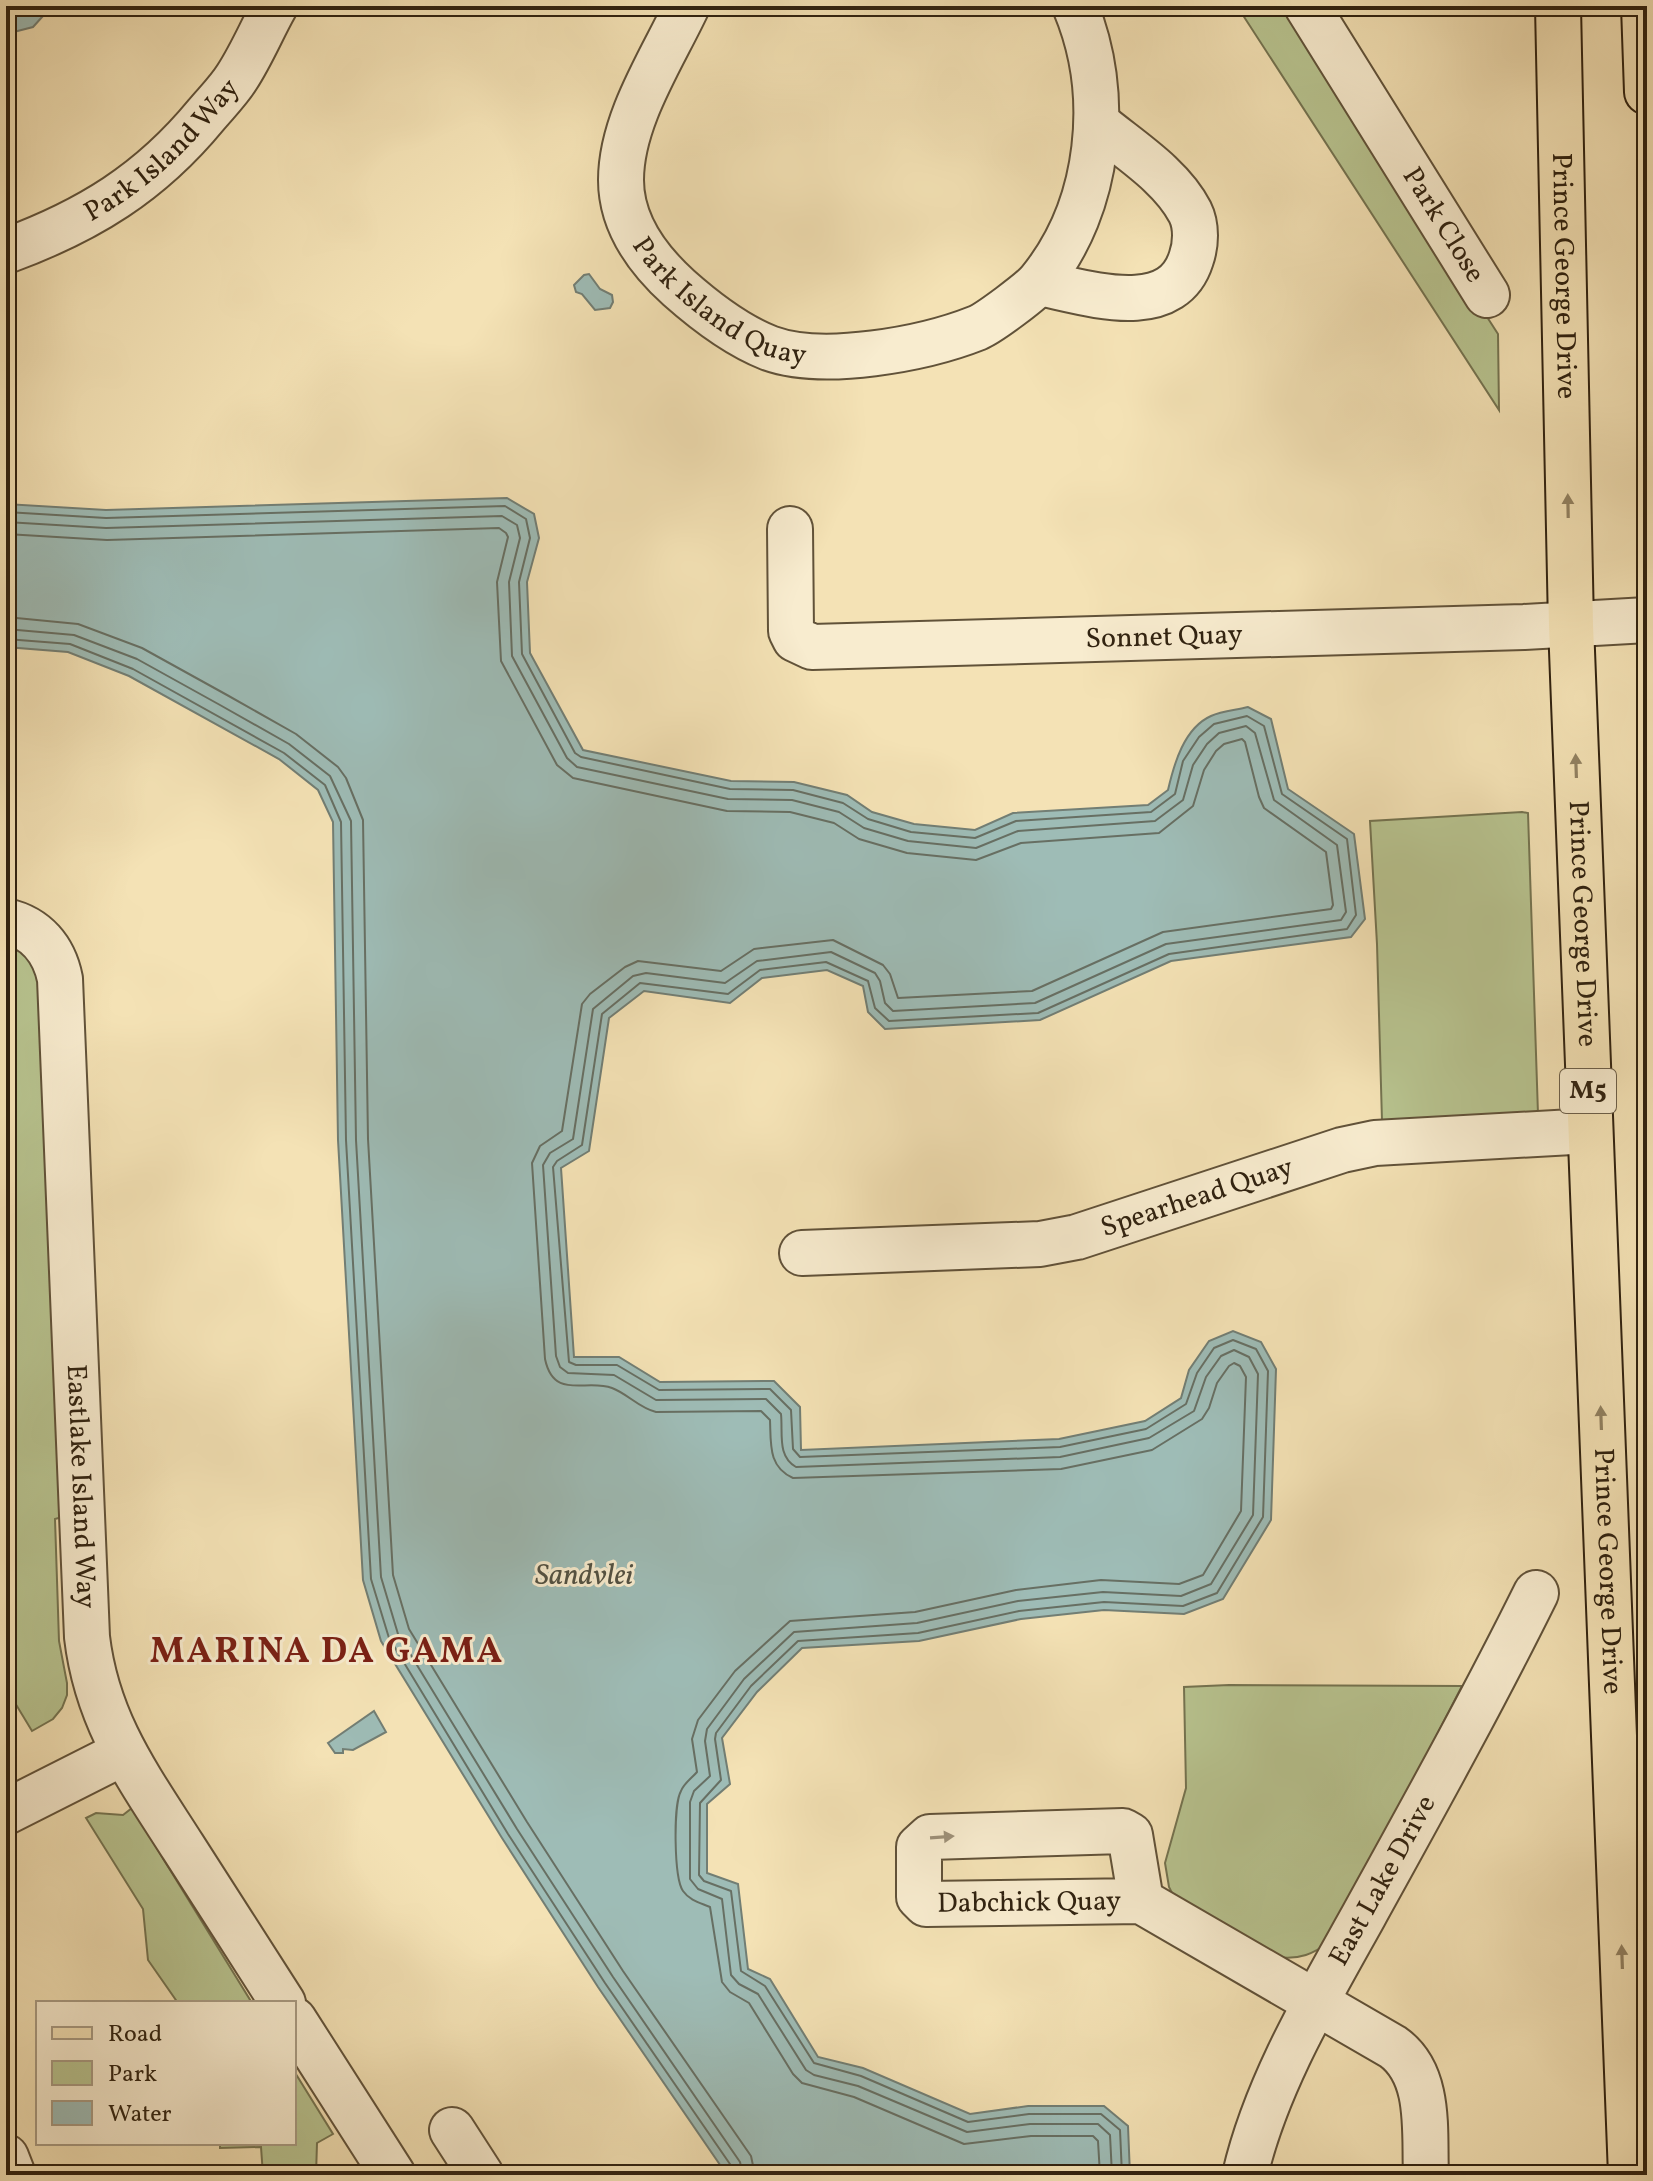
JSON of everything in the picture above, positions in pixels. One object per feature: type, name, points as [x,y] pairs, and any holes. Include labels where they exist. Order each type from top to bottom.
[{"type":"main road","name":"Prince George Drive","points":[[1558,6],[1571,625],[1631,2175]]},
{"type":"main road","points":[[1644,6],[1647,92]]},
{"type":"street","name":"Park Island Way","points":[[6,251],[72,224],[162,163],[237,78],[275,6]]},
{"type":"street","name":"Park Island Quay","points":[[687,6],[632,120],[623,151],[623,206],[646,254],[687,295],[731,329],[771,349],[810,356],[868,354],[933,342],[980,327],[1039,283],[1063,245],[1079,210],[1091,167],[1097,123],[1094,71],[1078,7]]},
{"type":"street","name":"Park Close","points":[[1307,6],[1487,295]]},
{"type":"street","points":[[1039,283],[1120,298],[1148,298],[1169,289],[1190,264],[1196,245],[1191,213],[1162,177],[1097,123]]},
{"type":"street","name":"Sonnet Quay","points":[[790,529],[791,631],[795,639],[812,647],[1571,625],[1647,620]]},
{"type":"street","name":"Eastlake Island Way","points":[[16,925],[43,941],[52,954],[60,979],[90,1667],[98,1697],[123,1753],[282,2001]]},
{"type":"street","name":"Spearhead Quay","points":[[802,1253],[1040,1244],[1077,1237],[1342,1150],[1375,1143],[1590,1131]]},
{"type":"street","name":"East Lake Drive","points":[[1245,2175],[1269,2102],[1315,2004],[1490,1686],[1536,1593]]},
{"type":"street","points":[[6,1812],[123,1753]]},
{"type":"street","name":"Dabchick Quay","points":[[1141,1901],[1130,1835],[1123,1831],[930,1837],[919,1847],[919,1897],[926,1904],[1141,1901],[1393,2047],[1409,2062],[1421,2089],[1426,2175]]},
{"type":"street","points":[[296,2023],[393,2175]]},
{"type":"street","points":[[452,2130],[481,2175]]},
{"type":"street","points":[[6,2157],[13,2175]]},
{"type":"green space","points":[[1237,6],[1287,6],[1498,334],[1499,410]]},
{"type":"green space","points":[[1528,813],[1538,1114],[1382,1121],[1370,821]]},
{"type":"green space","points":[[6,942],[15,944],[41,971],[62,1517],[55,1519],[59,1641],[67,1695],[53,1719],[32,1731],[6,1688]]},
{"type":"green space","points":[[1462,1686],[1331,1941],[1306,1955],[1277,1957],[1176,1901],[1169,1887],[1165,1863],[1186,1788],[1184,1687]]},
{"type":"green space","points":[[132,1808],[251,2001],[177,2001],[148,1960],[143,1909],[86,1818],[96,1813],[123,1815]]},
{"type":"green space","points":[[296,2074],[333,2134],[317,2143],[316,2175],[263,2175],[261,2147],[220,2148],[220,2145],[296,2145]]},
{"type":"water","points":[[6,6],[52,6],[33,27],[6,34]]},
{"type":"water","points":[[589,274],[600,289],[612,295],[610,308],[595,310],[582,294],[576,292],[574,285]]},
{"type":"water","name":"Sandvlei","points":[[507,498],[534,514],[539,538],[527,582],[530,653],[583,750],[731,781],[794,782],[847,795],[872,812],[914,824],[975,830],[1013,813],[1148,805],[1168,790],[1177,758],[1194,729],[1211,716],[1248,707],[1271,719],[1288,789],[1354,834],[1365,919],[1351,937],[1171,961],[1040,1020],[885,1029],[868,1012],[863,986],[827,970],[762,978],[730,1003],[644,991],[609,1018],[589,1151],[561,1168],[574,1357],[619,1357],[660,1382],[774,1381],[800,1407],[801,1450],[1059,1439],[1145,1421],[1181,1398],[1189,1370],[1209,1341],[1233,1331],[1261,1342],[1276,1369],[1271,1520],[1223,1599],[1184,1614],[1104,1610],[1021,1619],[919,1641],[802,1648],[757,1692],[722,1738],[730,1784],[707,1804],[707,1873],[738,1884],[748,1969],[770,1979],[818,2057],[863,2068],[970,2114],[1028,2106],[1104,2106],[1128,2126],[1130,2175],[727,2175],[598,1987],[381,1641],[363,1580],[338,1140],[333,822],[318,790],[279,759],[129,676],[68,652],[6,647],[6,504],[106,510]]},
{"type":"water","points":[[374,1711],[386,1732],[353,1750],[343,1749],[343,1753],[335,1753],[328,1743]]},
{"type":"district","name":"MARINA DA GAMA","points":[[327,1653]]}]
